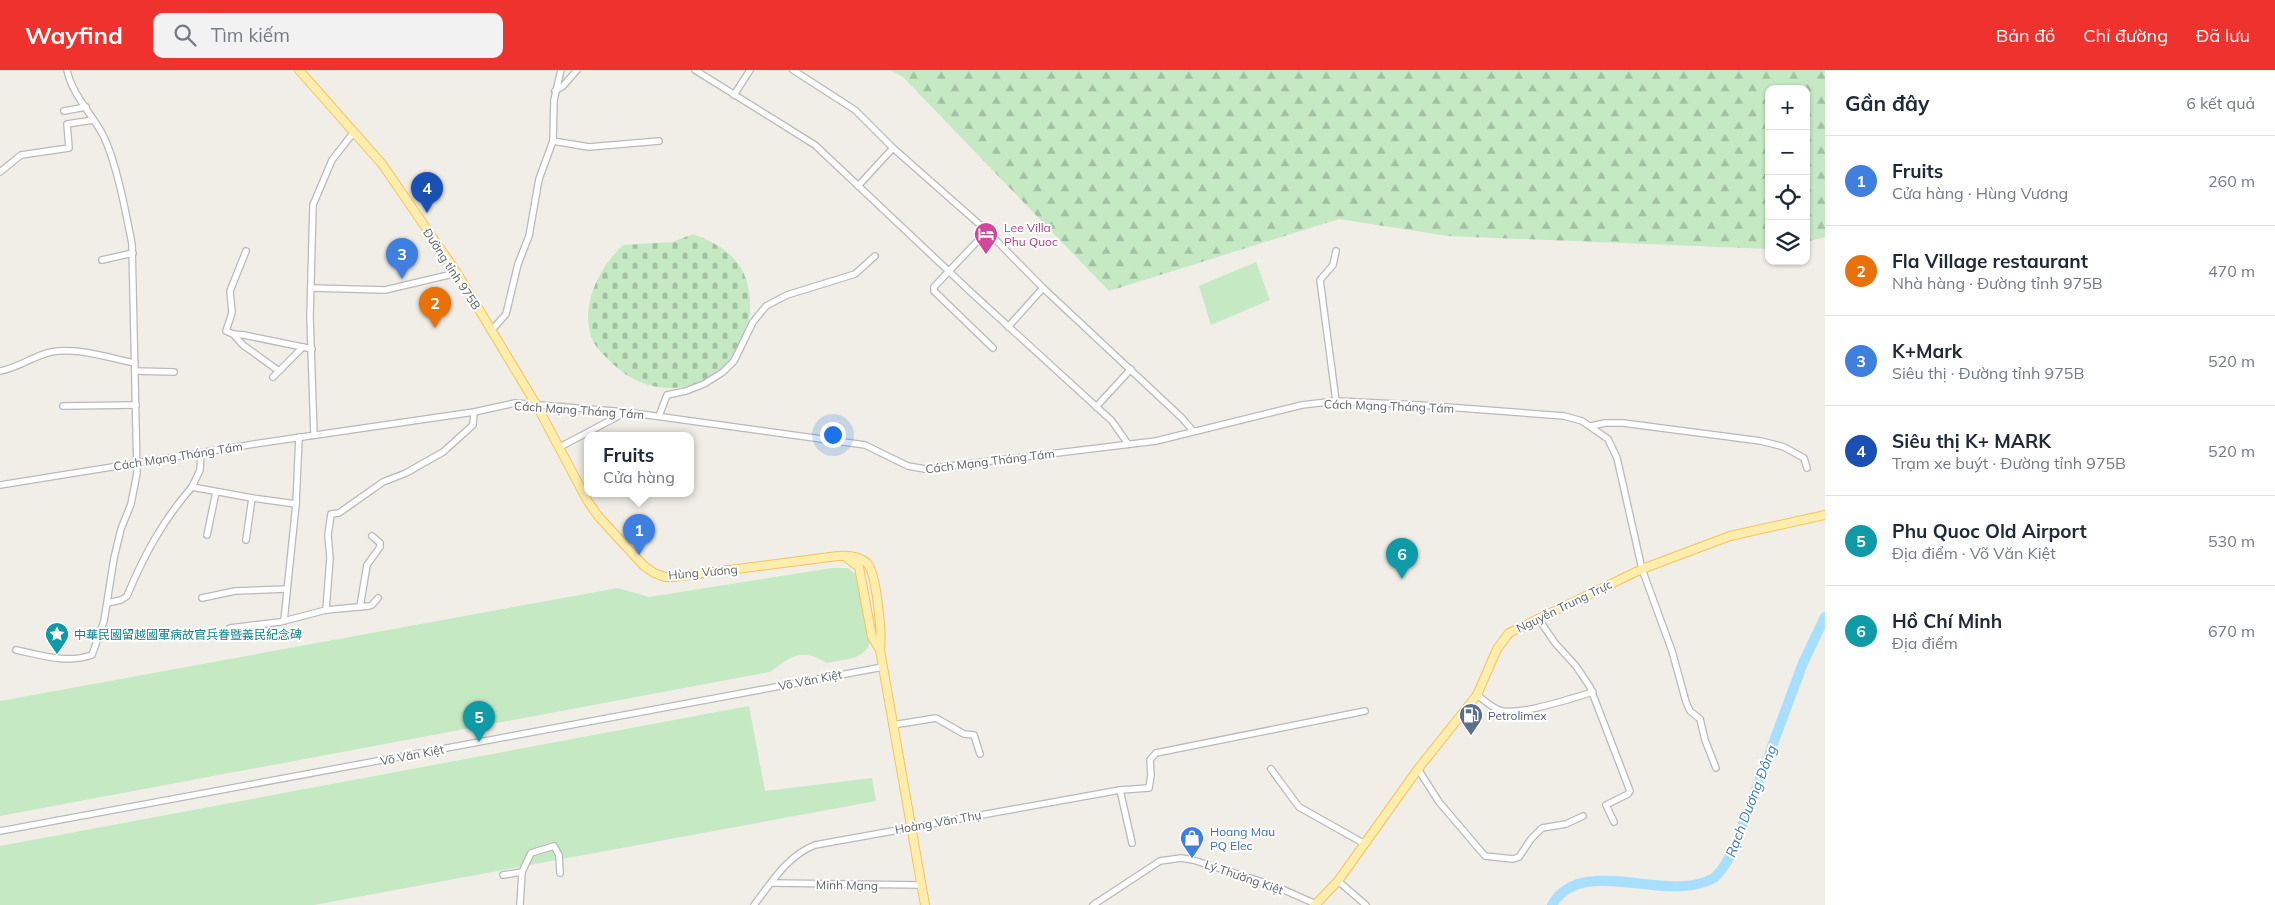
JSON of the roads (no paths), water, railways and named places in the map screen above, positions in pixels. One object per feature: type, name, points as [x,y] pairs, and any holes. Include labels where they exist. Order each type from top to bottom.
[{"type":"main road","name":"Đường tỉnh 975B","points":[[299,70],[382,164],[457,273],[537,406]]},
{"type":"main road","name":"Hùng Vương","points":[[537,406],[584,496]]},
{"type":"main road","name":"Hùng Vương","points":[[585,497],[598,516],[635,558],[654,573],[665,577],[838,556],[850,559],[859,566],[872,637],[880,650],[925,905]]},
{"type":"main road","name":"Nguyễn Trung Trực","points":[[1317,905],[1338,881],[1418,769],[1477,695],[1503,639],[1509,633],[1642,569],[1730,536],[1825,515]]},
{"type":"street","points":[[16,650],[41,657],[59,659],[92,655],[108,603],[114,558],[121,529],[131,504],[137,464],[132,252],[126,215],[107,145],[70,80],[67,70]]},
{"type":"street","points":[[491,331],[506,314],[518,264],[529,236],[538,179],[553,141],[555,91],[561,70]]},
{"type":"street","points":[[555,91],[563,86],[577,70]]},
{"type":"street","points":[[695,70],[815,144],[1112,421],[1128,444]]},
{"type":"street","points":[[734,94],[750,70]]},
{"type":"street","points":[[792,70],[855,110],[893,148],[987,231],[1043,288],[1131,369],[1193,431]]},
{"type":"street","points":[[64,111],[86,108]]},
{"type":"street","points":[[0,172],[21,155],[69,148],[67,124],[93,120]]},
{"type":"street","points":[[314,435],[310,316],[313,205],[332,160],[354,132]]},
{"type":"street","points":[[553,141],[589,147],[659,141]]},
{"type":"street","points":[[858,186],[893,148]]},
{"type":"street","points":[[987,231],[934,287],[934,291],[993,348]]},
{"type":"street","points":[[246,251],[230,291],[232,312],[226,331],[233,334],[244,334],[312,349]]},
{"type":"street","points":[[1336,251],[1334,265],[1320,280],[1336,402]]},
{"type":"street","points":[[102,260],[132,252]]},
{"type":"street","points":[[659,416],[667,395],[704,384],[734,361],[753,322],[766,306],[787,295],[855,274],[876,256]]},
{"type":"street","points":[[312,288],[385,290],[457,273]]},
{"type":"street","points":[[1008,326],[1043,288]]},
{"type":"street","points":[[233,334],[243,345],[279,371]]},
{"type":"street","points":[[273,377],[303,348]]},
{"type":"street","points":[[0,371],[24,364],[52,352],[87,353],[135,363]]},
{"type":"street","points":[[1096,407],[1131,369]]},
{"type":"street","points":[[135,371],[174,372]]},
{"type":"street","name":"Cách Mạng Tháng Tám","points":[[0,485],[300,437],[474,412],[515,403],[626,412],[865,445],[908,466],[925,469],[1156,441],[1302,405],[1336,402],[1420,405],[1564,416],[1582,421],[1608,439],[1617,458],[1642,569],[1672,651],[1686,702],[1690,711],[1700,718],[1705,740],[1716,768]]},
{"type":"street","points":[[63,406],[136,405]]},
{"type":"street","points":[[326,610],[330,558],[328,535],[330,514],[339,513],[383,482],[406,473],[443,452],[473,425],[474,412]]},
{"type":"street","points":[[588,432],[626,412]]},
{"type":"street","points":[[1591,426],[1623,423],[1761,441],[1796,453],[1804,458],[1807,468]]},
{"type":"street","points":[[560,447],[584,434]]},
{"type":"street","points":[[284,621],[296,504],[300,437]]},
{"type":"street","points":[[108,603],[121,600],[127,596],[150,545],[175,507],[192,487],[200,470],[201,453]]},
{"type":"street","points":[[192,487],[296,504]]},
{"type":"street","points":[[207,535],[216,492]]},
{"type":"street","points":[[246,540],[252,498]]},
{"type":"street","points":[[360,607],[367,565],[380,547],[380,543],[372,536]]},
{"type":"street","points":[[202,598],[235,591],[287,589]]},
{"type":"street","points":[[230,628],[284,621],[326,610],[372,605],[378,598]]},
{"type":"street","points":[[1538,618],[1555,643],[1586,679],[1593,692],[1630,790],[1628,794],[1606,805],[1614,822]]},
{"type":"street","name":"Võ Văn Kiệt","points":[[0,832],[883,666]]},
{"type":"street","points":[[1477,695],[1498,710],[1506,712],[1522,711],[1593,692]]},
{"type":"street","name":"Hoàng Văn Thụ","points":[[754,905],[792,858],[815,845],[1120,790],[1149,788],[1151,775],[1150,760],[1156,753],[1365,711]]},
{"type":"street","points":[[893,725],[928,718],[941,719],[964,734],[974,735],[980,754]]},
{"type":"street","points":[[1418,769],[1439,802],[1485,856],[1513,859],[1519,857],[1531,839],[1542,828],[1566,824],[1583,816]]},
{"type":"street","points":[[1270,770],[1299,807],[1364,844]]},
{"type":"street","points":[[1120,790],[1132,843]]},
{"type":"street","points":[[520,905],[522,872],[531,853],[554,846],[559,855],[560,873]]},
{"type":"street","name":"Lý Thường Kiệt","points":[[1094,905],[1160,861],[1181,858],[1193,860],[1275,886],[1317,905]]},
{"type":"street","points":[[503,875],[522,872]]},
{"type":"street","points":[[1338,881],[1366,905]]},
{"type":"street","name":"Minh Mạng","points":[[772,883],[921,885]]},
{"type":"waterway","name":"Rạch Dương Đông","points":[[1552,905],[1566,890],[1583,883],[1604,881],[1650,885],[1694,885],[1718,875],[1735,846],[1803,663],[1825,617]]},
{"type":"place","name":"Siêu thị K+ MARK","points":[[427,213]]},
{"type":"place","name":"Lee Villa Phu Quoc","points":[[986,255]]},
{"type":"place","name":"K+Mark","points":[[402,279]]},
{"type":"place","name":"Fla Village restaurant","points":[[435,328]]},
{"type":"place","name":"Fruits","points":[[639,555]]},
{"type":"place","name":"Hồ Chí Minh","points":[[1402,579]]},
{"type":"place","name":"中華民國留越國軍病故官兵眷暨義民紀念碑","points":[[57,655]]},
{"type":"place","name":"Petrolimex","points":[[1471,736]]},
{"type":"place","name":"Phu Quoc Old Airport","points":[[479,742]]},
{"type":"place","name":"Hoang Mau PQ Elec","points":[[1192,859]]}]
